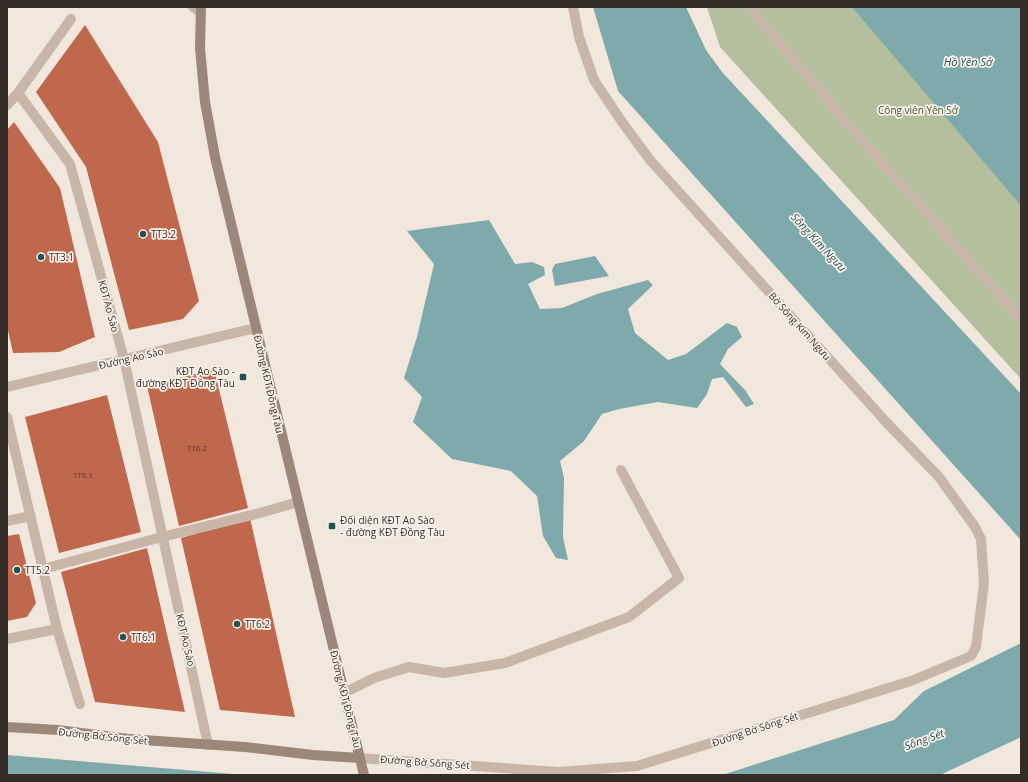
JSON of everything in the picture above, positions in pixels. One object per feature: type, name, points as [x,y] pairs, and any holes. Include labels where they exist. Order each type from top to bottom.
[{"type":"main road","name":"Đường KĐT Đồng Tàu","points":[[198,9],[206,109],[215,158],[364,773]]},
{"type":"main road","name":"Đường Bờ Sông Sét","points":[[7,727],[58,730],[129,740],[245,747],[313,755],[360,758]]},
{"type":"street","name":"Bờ Sông Kim Ngưu","points":[[573,7],[579,37],[594,80],[650,160],[882,418],[939,478],[975,527],[981,539],[984,583],[976,647],[971,656]]},
{"type":"street","points":[[752,7],[758,18],[867,146],[1021,320]]},
{"type":"street","points":[[7,105],[18,93],[71,19]]},
{"type":"street","name":"KĐT Ao Sào","points":[[18,93],[70,164],[124,359],[208,745]]},
{"type":"street","name":"Đường Ao Sào","points":[[7,387],[255,328]]},
{"type":"street","points":[[7,417],[57,630],[80,704]]},
{"type":"street","points":[[344,693],[374,678],[409,667],[444,673],[505,663],[629,617],[679,578],[621,470]]},
{"type":"street","points":[[43,569],[298,502]]},
{"type":"street","points":[[7,521],[31,516]]},
{"type":"street","points":[[7,639],[57,630]]},
{"type":"street","name":"Đường Bờ Sông Sét","points":[[360,758],[559,772],[637,766],[911,681],[971,656]]},
{"type":"green space","name":"Công viên Yên Sở","points":[[707,7],[1021,7],[1021,379],[720,47]]},
{"type":"water","name":"Sông Kim Ngưu","points":[[593,7],[686,7],[706,50],[722,72],[1021,394],[1021,540],[618,91]]},
{"type":"water","name":"Hồ Yên Sở","points":[[852,7],[1021,7],[1021,206],[1017,201]]},
{"type":"water","points":[[489,220],[515,264],[532,262],[544,267],[545,275],[528,284],[540,309],[562,308],[597,294],[648,280],[653,285],[628,309],[635,333],[668,360],[686,354],[727,323],[737,327],[742,337],[728,349],[720,364],[745,390],[754,404],[746,407],[723,377],[712,379],[707,394],[697,408],[658,402],[619,409],[602,414],[584,441],[560,461],[564,478],[563,537],[568,560],[556,558],[543,536],[537,496],[511,471],[452,459],[413,422],[422,397],[404,378],[417,337],[434,264],[407,231]]},
{"type":"water","points":[[595,256],[609,276],[555,286],[552,270],[555,264]]},
{"type":"water","name":"Sông Sét","points":[[1021,643],[1021,737],[940,775],[722,775],[894,720],[924,691]]},
{"type":"water","points":[[7,755],[245,775],[7,775]]},
{"type":"building","name":"TT3.2","points":[[85,25],[158,142],[199,301],[183,319],[129,330],[86,167],[36,92]]},
{"type":"building","name":"TT3.1","points":[[14,122],[60,188],[95,337],[59,352],[13,353],[7,326],[7,130]]},
{"type":"building","name":"TT6.2","points":[[214,369],[248,508],[179,526],[147,386]]},
{"type":"building","name":"TT6.1","points":[[107,395],[141,532],[59,553],[25,417]]},
{"type":"building","name":"TT6.2","points":[[250,518],[295,717],[220,710],[181,538]]},
{"type":"building","name":"TT5.2","points":[[19,534],[36,603],[27,617],[7,621],[7,536]]},
{"type":"building","name":"TT6.1","points":[[147,548],[185,712],[95,702],[61,572]]},
{"type":"place","name":"TT3.2","points":[[143,234]]},
{"type":"place","name":"TT3.1","points":[[41,257]]},
{"type":"place","name":"KĐT Ao Sào - đường KĐT Đồng Tàu","points":[[243,377]]},
{"type":"place","name":"Đối diện KĐT Ao Sào - đường KĐT Đồng Tàu","points":[[332,526]]},
{"type":"place","name":"TT5.2","points":[[17,570]]},
{"type":"place","name":"TT6.2","points":[[237,624]]},
{"type":"place","name":"TT6.1","points":[[123,637]]}]
